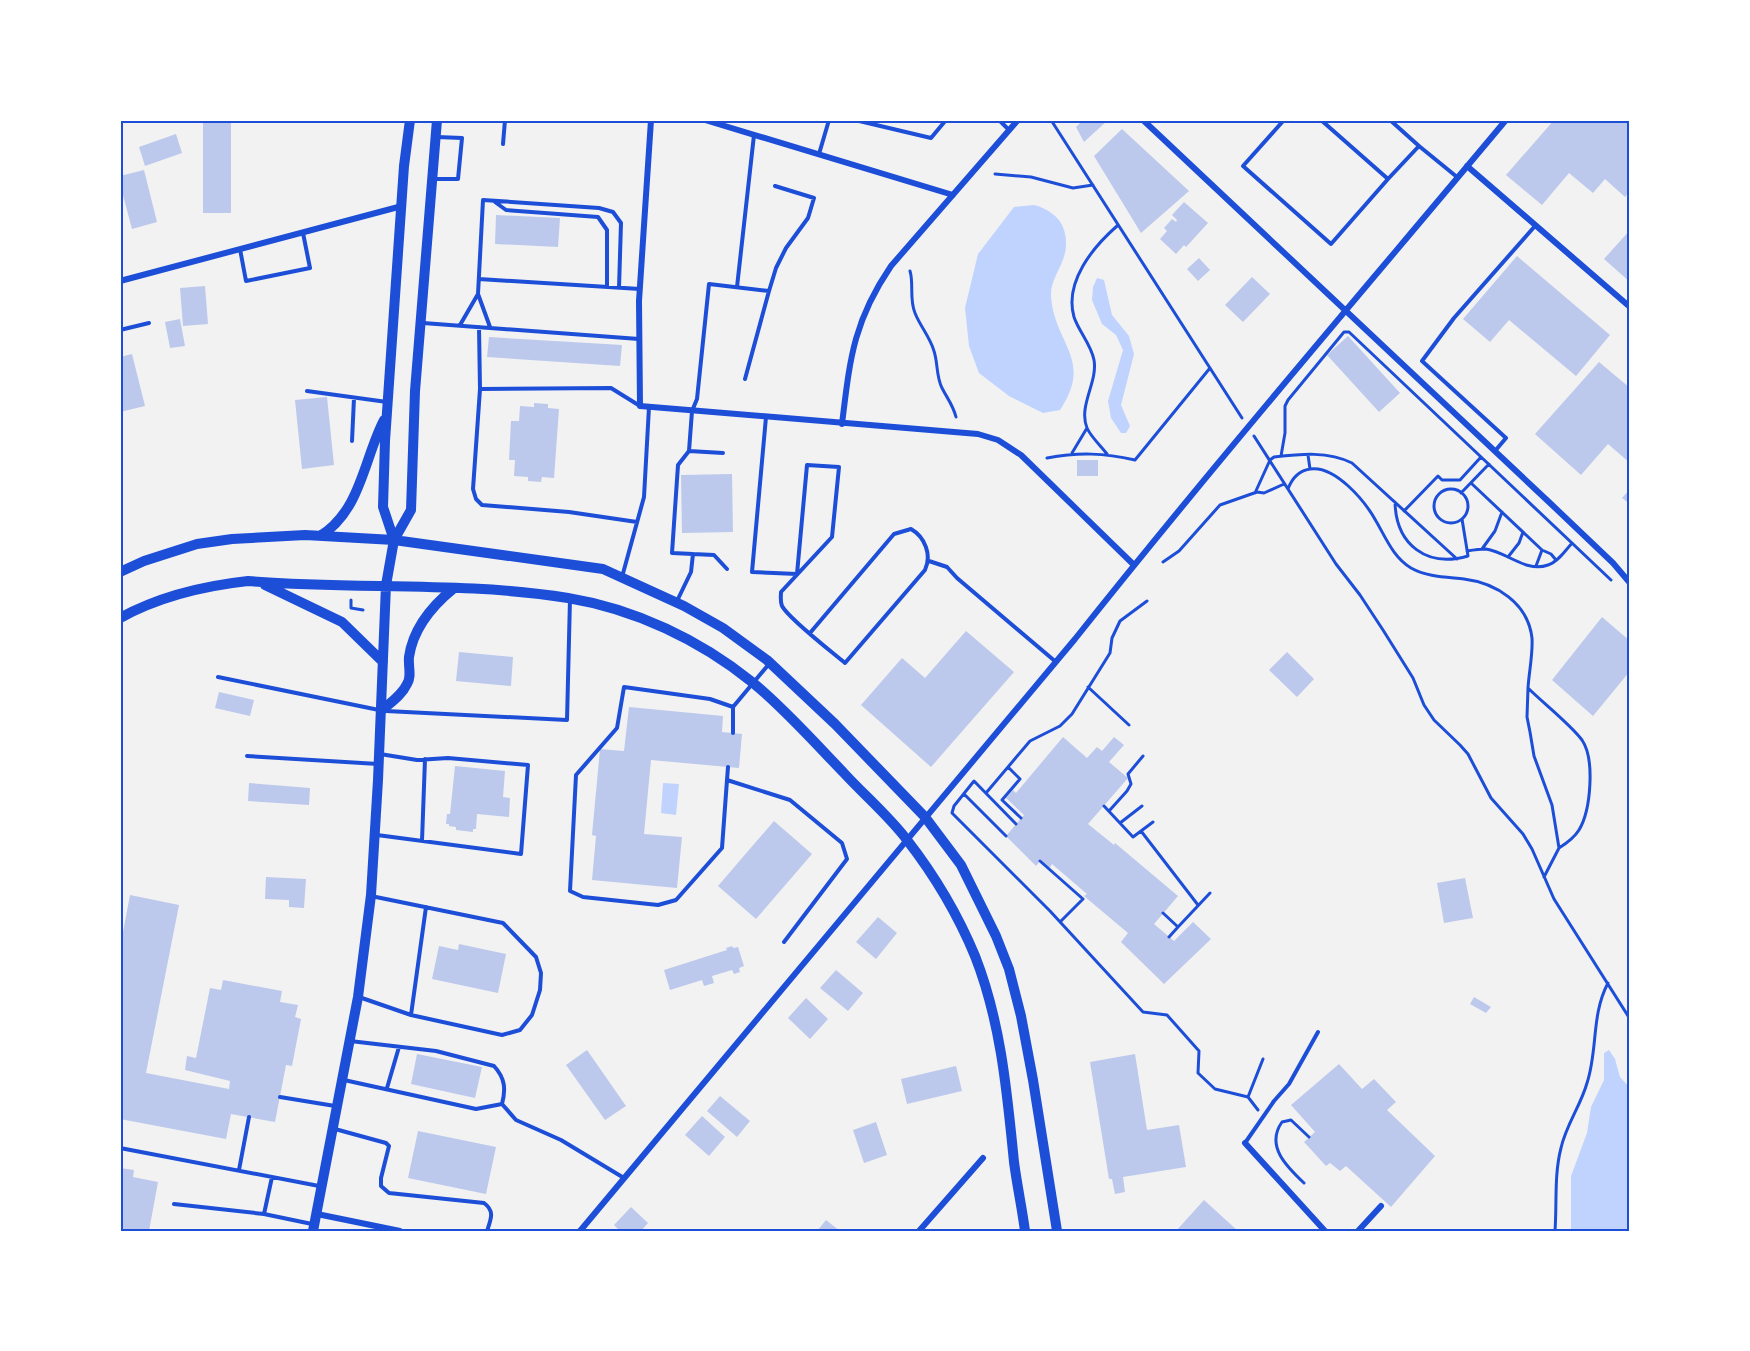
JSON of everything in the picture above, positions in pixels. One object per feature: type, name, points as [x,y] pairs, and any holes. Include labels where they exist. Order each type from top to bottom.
[{"type":"main road","points":[[394,540],[383,507],[387,408],[410,120]]},
{"type":"main road","points":[[315,1223],[358,997],[371,896],[386,585],[394,540],[411,510],[416,391],[437,120]]},
{"type":"main road","points":[[320,536],[330,530],[348,507],[366,470],[387,408]]},
{"type":"main road","points":[[120,572],[144,561],[197,544],[232,539],[320,536],[394,540],[603,569],[677,602],[723,628],[770,663],[835,723],[925,817],[961,865],[996,936],[1009,969],[1033,1080],[1057,1231]]},
{"type":"main road","points":[[120,618],[134,610],[178,593],[210,585],[248,581],[501,590],[570,598],[608,607],[659,626],[705,649],[753,683],[824,752],[906,839],[955,914],[975,957],[990,1002],[1008,1095],[1015,1166],[1025,1231]]},
{"type":"main road","points":[[260,582],[342,622],[383,662]]},
{"type":"main road","points":[[381,711],[402,692],[409,682],[410,656],[417,633],[428,614],[454,588]]},
{"type":"street","points":[[651,120],[640,289],[640,406],[978,434],[998,440],[1038,470],[1134,565]]},
{"type":"street","points":[[705,120],[953,195]]},
{"type":"street","points":[[842,424],[851,356],[866,308],[891,266],[1018,120]]},
{"type":"street","points":[[1143,120],[1613,563],[1630,583]]},
{"type":"street","points":[[580,1231],[1056,662],[1344,310],[1506,120]]},
{"type":"street","points":[[1467,166],[1630,307]]},
{"type":"street","points":[[120,281],[402,206]]},
{"type":"street","points":[[1245,1143],[1325,1231]]},
{"type":"street","points":[[919,1231],[983,1158]]},
{"type":"street","points":[[1358,1231],[1381,1206]]},
{"type":"street","points":[[315,1223],[400,1231]]},
{"type":"lane","points":[[503,144],[505,120]]},
{"type":"lane","points":[[819,154],[829,120]]},
{"type":"lane","points":[[855,120],[931,138],[946,120]]},
{"type":"lane","points":[[999,120],[1009,130]]},
{"type":"lane","points":[[1284,120],[1243,166],[1331,244],[1419,146]]},
{"type":"lane","points":[[1321,120],[1388,179]]},
{"type":"lane","points":[[1390,120],[1458,177]]},
{"type":"lane","points":[[737,287],[754,135]]},
{"type":"lane","points":[[432,179],[458,179],[462,138],[435,136]]},
{"type":"lane","points":[[745,379],[776,268],[786,248],[808,218],[813,198],[775,186]]},
{"type":"lane","points":[[490,327],[478,294],[483,200],[599,208],[613,212],[621,223],[619,288]]},
{"type":"lane","points":[[493,201],[506,210],[598,217],[607,230],[607,287]]},
{"type":"lane","points":[[1494,452],[1506,438],[1422,361],[1454,318],[1535,226]]},
{"type":"lane","points":[[240,249],[246,281],[310,268],[303,232]]},
{"type":"lane","points":[[479,279],[640,289]]},
{"type":"lane","points":[[727,569],[714,555],[672,553],[678,465],[689,451],[709,284],[769,291]]},
{"type":"lane","points":[[460,325],[478,294]]},
{"type":"lane","points":[[120,330],[149,322]]},
{"type":"lane","points":[[422,323],[639,339]]},
{"type":"lane","points":[[479,327],[480,389],[473,489],[476,499],[482,505],[569,512],[638,522]]},
{"type":"lane","points":[[480,389],[611,388],[640,406]]},
{"type":"lane","points":[[307,391],[354,398],[387,408]]},
{"type":"lane","points":[[352,441],[354,398]]},
{"type":"lane","points":[[622,578],[644,497],[649,407]]},
{"type":"lane","points":[[766,417],[752,572],[797,574]]},
{"type":"lane","points":[[689,451],[723,453]]},
{"type":"lane","points":[[797,574],[807,465],[839,467],[832,537],[781,592],[781,602],[783,608],[810,633],[845,663],[925,570],[929,561],[927,550],[917,533],[911,529],[894,534],[810,633]]},
{"type":"lane","points":[[677,602],[691,572],[693,554]]},
{"type":"lane","points":[[929,561],[947,567],[1056,662]]},
{"type":"lane","points":[[218,677],[381,711],[567,720],[570,598]]},
{"type":"lane","points":[[733,733],[733,707],[770,663]]},
{"type":"lane","points":[[728,767],[722,848],[676,900],[658,905],[583,897],[570,891],[576,775],[617,728],[624,687],[710,699],[733,707]]},
{"type":"lane","points":[[247,756],[417,760],[448,758],[528,765],[521,854],[375,835]]},
{"type":"lane","points":[[422,841],[425,759]]},
{"type":"lane","points":[[727,780],[790,800],[842,843],[847,859],[784,942]]},
{"type":"lane","points":[[358,997],[411,1015],[502,1035],[520,1030],[532,1015],[540,990],[542,973],[536,957],[503,923],[371,896]]},
{"type":"lane","points":[[411,1015],[426,908]]},
{"type":"lane","points":[[1245,1143],[1289,1084],[1318,1032]]},
{"type":"lane","points":[[350,1041],[436,1052],[494,1066],[501,1073],[506,1090],[501,1104]]},
{"type":"lane","points":[[387,1089],[399,1047]]},
{"type":"lane","points":[[343,1080],[476,1109],[501,1104]]},
{"type":"lane","points":[[280,1097],[339,1106]]},
{"type":"lane","points":[[501,1104],[516,1120],[561,1140],[624,1178]]},
{"type":"lane","points":[[239,1170],[249,1118]]},
{"type":"lane","points":[[334,1129],[386,1143],[389,1146],[381,1178],[381,1186],[389,1193],[484,1203],[490,1208],[492,1216],[487,1231]]},
{"type":"lane","points":[[120,1148],[323,1186]]},
{"type":"lane","points":[[264,1214],[272,1177]]},
{"type":"lane","points":[[174,1204],[264,1214],[315,1223]]},
{"type":"path","points":[[1051,120],[1244,420]]},
{"type":"path","points":[[995,174],[1031,177],[1073,188],[1093,185]]},
{"type":"path","points":[[1107,453],[1087,428],[1084,411],[1094,362],[1090,345],[1075,318],[1072,302],[1074,283],[1087,260],[1102,239],[1118,225]]},
{"type":"path","points":[[909,271],[913,281],[912,302],[915,313],[931,341],[942,390],[951,401],[956,417]]},
{"type":"path","points":[[1281,456],[1285,433],[1285,406],[1288,400],[1347,331],[1616,586]]},
{"type":"path","points":[[1047,458],[1072,453],[1107,453],[1135,460],[1210,368]]},
{"type":"path","points":[[1072,453],[1087,428]]},
{"type":"path","points":[[1254,436],[1336,564],[1360,595],[1389,640],[1413,678],[1424,705],[1434,720],[1468,754],[1491,798],[1523,834],[1554,899],[1630,1019]]},
{"type":"path","points":[[1255,493],[1270,460],[1281,456],[1329,454],[1352,463],[1457,559]]},
{"type":"path","points":[[1308,455],[1310,469]]},
{"type":"path","points":[[1404,511],[1438,476],[1442,480],[1460,480],[1481,457]]},
{"type":"path","points":[[1461,493],[1489,464]]},
{"type":"path","points":[[1288,489],[1297,475],[1310,469],[1322,469],[1341,480],[1366,506],[1398,558],[1411,568],[1438,577],[1479,581],[1506,594],[1523,614],[1532,637],[1527,717],[1534,756],[1552,805],[1559,848]]},
{"type":"path","points":[[1471,483],[1556,560]]},
{"type":"path","points":[[1163,562],[1179,551],[1220,505],[1255,493],[1264,493],[1284,484]]},
{"type":"path","points":[[1452,489],[1461,493],[1467,501],[1468,509],[1462,519],[1455,522],[1442,520],[1435,508],[1436,499],[1444,491],[1452,489]]},
{"type":"path","points":[[1395,502],[1398,523],[1409,543],[1433,558],[1444,560],[1468,556],[1462,519]]},
{"type":"path","points":[[1482,549],[1498,527],[1502,512]]},
{"type":"path","points":[[1508,557],[1519,543],[1523,532]]},
{"type":"path","points":[[1467,551],[1482,549],[1497,552],[1536,566],[1549,565],[1572,543]]},
{"type":"path","points":[[1536,566],[1542,549]]},
{"type":"path","points":[[351,600],[351,608],[363,610]]},
{"type":"path","points":[[986,793],[1030,741],[1060,726],[1072,714],[1110,652],[1112,638],[1120,621],[1147,601]]},
{"type":"path","points":[[1088,687],[1129,725]]},
{"type":"path","points":[[1528,688],[1581,739],[1587,752],[1589,786],[1587,812],[1579,831],[1559,848],[1544,877]]},
{"type":"path","points":[[1109,811],[1127,791],[1131,784],[1128,774],[1143,756]]},
{"type":"path","points":[[1008,768],[1020,779],[1002,800],[1021,818]]},
{"type":"path","points":[[1016,824],[974,781],[954,806],[952,813],[1060,922],[1143,1012],[1167,1015],[1199,1051],[1198,1073],[1215,1089],[1248,1097],[1276,1136]]},
{"type":"path","points":[[964,794],[1006,836]]},
{"type":"path","points":[[1104,806],[1133,837],[1154,822]]},
{"type":"path","points":[[1120,823],[1142,806]]},
{"type":"path","points":[[1142,831],[1198,906]]},
{"type":"path","points":[[1040,861],[1083,899],[1060,922]]},
{"type":"path","points":[[1169,937],[1210,893]]},
{"type":"path","points":[[1164,913],[1178,927]]},
{"type":"path","points":[[1555,1231],[1559,1157],[1587,1083],[1596,1016],[1602,994],[1608,983]]},
{"type":"path","points":[[1248,1097],[1263,1059]]},
{"type":"path","points":[[1304,1183],[1283,1162],[1276,1136],[1280,1124],[1287,1119],[1296,1122],[1309,1137]]},
{"type":"water","points":[[1034,205],[1052,213],[1064,230],[1066,250],[1054,280],[1051,296],[1058,327],[1073,364],[1073,377],[1069,392],[1060,410],[1043,413],[1009,396],[979,373],[969,346],[965,308],[978,254],[1014,207]]},
{"type":"water","points":[[1097,278],[1104,280],[1112,315],[1129,336],[1134,354],[1121,405],[1130,426],[1126,433],[1121,433],[1111,418],[1108,401],[1123,350],[1116,335],[1102,324],[1092,300],[1093,287]]},
{"type":"water","points":[[663,783],[679,784],[676,815],[661,813]]},
{"type":"water","points":[[1609,1050],[1615,1059],[1620,1077],[1630,1088],[1630,1231],[1571,1231],[1571,1176],[1587,1133],[1591,1107],[1604,1080],[1604,1053]]},
{"type":"building","points":[[203,120],[231,120],[231,213],[203,213]]},
{"type":"building","points":[[1083,120],[1108,120],[1084,142],[1076,127]]},
{"type":"building","points":[[1554,120],[1630,120],[1630,191],[1625,197],[1605,179],[1593,193],[1569,173],[1542,205],[1506,175]]},
{"type":"building","points":[[1122,129],[1189,191],[1141,233],[1094,156]]},
{"type":"building","points":[[176,134],[182,153],[145,166],[139,147]]},
{"type":"building","points":[[144,170],[157,222],[132,229],[120,176]]},
{"type":"building","points":[[1184,202],[1208,223],[1186,247],[1184,245],[1176,254],[1160,239],[1167,231],[1164,228],[1172,219],[1176,222],[1177,220],[1172,215]]},
{"type":"building","points":[[496,215],[560,218],[558,247],[495,244]]},
{"type":"building","points":[[1630,230],[1630,282],[1604,259]]},
{"type":"building","points":[[1517,256],[1610,335],[1576,376],[1509,320],[1490,342],[1463,319]]},
{"type":"building","points":[[1199,258],[1210,270],[1198,281],[1187,269]]},
{"type":"building","points":[[1252,277],[1270,294],[1243,322],[1225,305]]},
{"type":"building","points":[[205,286],[208,324],[183,326],[180,288]]},
{"type":"building","points":[[180,319],[185,346],[170,348],[165,322]]},
{"type":"building","points":[[1348,336],[1400,393],[1379,412],[1327,355]]},
{"type":"building","points":[[489,337],[622,345],[620,366],[487,357]]},
{"type":"building","points":[[132,354],[145,406],[120,412],[120,357]]},
{"type":"building","points":[[1599,362],[1630,388],[1630,463],[1608,444],[1581,475],[1535,434]]},
{"type":"building","points":[[327,397],[334,465],[302,469],[295,400]]},
{"type":"building","points":[[534,403],[548,404],[548,408],[559,409],[554,478],[542,477],[541,482],[528,481],[528,477],[514,476],[515,460],[509,460],[511,421],[519,421],[520,406],[534,407]]},
{"type":"building","points":[[1077,460],[1098,460],[1098,476],[1077,476]]},
{"type":"building","points":[[732,474],[733,532],[682,533],[681,475]]},
{"type":"building","points":[[1630,489],[1630,504],[1622,498]]},
{"type":"building","points":[[1602,617],[1630,641],[1630,671],[1593,716],[1552,680]]},
{"type":"building","points":[[966,631],[1014,672],[931,767],[861,705],[902,658],[925,678]]},
{"type":"building","points":[[459,652],[513,657],[511,686],[456,681]]},
{"type":"building","points":[[1287,652],[1314,679],[1297,697],[1269,670]]},
{"type":"building","points":[[219,692],[254,700],[250,716],[215,708]]},
{"type":"building","points":[[629,707],[723,716],[722,732],[742,734],[739,768],[651,760],[644,834],[682,837],[677,888],[592,880],[596,836],[592,835],[600,749],[624,751]]},
{"type":"building","points":[[1063,737],[1087,758],[1097,747],[1102,751],[1114,737],[1124,745],[1109,762],[1128,778],[1088,824],[1114,845],[1115,843],[1178,896],[1154,924],[1174,941],[1193,922],[1211,939],[1164,984],[1121,942],[1128,933],[1084,896],[1087,894],[1052,864],[1049,869],[1040,861],[1036,866],[1006,836],[1024,815],[1006,798],[1013,790],[1016,793]]},
{"type":"building","points":[[455,766],[505,771],[503,797],[510,798],[509,817],[477,814],[476,829],[473,829],[473,832],[456,830],[456,827],[446,824],[447,814],[450,814]]},
{"type":"building","points":[[249,783],[310,788],[309,805],[248,801]]},
{"type":"building","points":[[774,821],[812,854],[756,919],[718,886]]},
{"type":"building","points":[[266,877],[306,879],[304,908],[289,907],[289,900],[265,899]]},
{"type":"building","points":[[1465,878],[1473,918],[1444,923],[1437,883]]},
{"type":"building","points":[[130,895],[179,905],[146,1073],[229,1089],[230,1081],[185,1070],[187,1056],[196,1058],[210,988],[221,990],[223,980],[282,991],[280,1002],[298,1005],[295,1017],[301,1019],[292,1066],[286,1065],[275,1122],[231,1114],[226,1139],[120,1119],[120,948]]},
{"type":"building","points":[[878,917],[897,933],[876,959],[856,942]]},
{"type":"building","points":[[459,944],[506,954],[498,993],[432,979],[439,946],[458,950]]},
{"type":"building","points":[[732,946],[733,948],[738,947],[744,966],[739,968],[740,972],[734,974],[732,970],[712,976],[714,983],[704,986],[702,980],[670,990],[664,970],[727,950],[726,948]]},
{"type":"building","points":[[836,970],[863,993],[848,1011],[820,988]]},
{"type":"building","points":[[1474,997],[1491,1007],[1486,1013],[1470,1004]]},
{"type":"building","points":[[806,998],[828,1019],[810,1039],[788,1018]]},
{"type":"building","points":[[587,1050],[626,1106],[605,1120],[566,1065]]},
{"type":"building","points":[[417,1054],[482,1067],[475,1098],[411,1084]]},
{"type":"building","points":[[1135,1054],[1147,1130],[1179,1125],[1186,1167],[1123,1177],[1125,1192],[1115,1194],[1112,1179],[1109,1179],[1090,1062]]},
{"type":"building","points":[[1339,1064],[1362,1089],[1374,1079],[1396,1102],[1387,1110],[1435,1156],[1391,1207],[1346,1166],[1340,1171],[1330,1163],[1326,1166],[1304,1142],[1315,1132],[1291,1105]]},
{"type":"building","points":[[956,1066],[962,1091],[907,1104],[901,1079]]},
{"type":"building","points":[[720,1096],[750,1121],[737,1137],[707,1111]]},
{"type":"building","points":[[702,1116],[725,1137],[709,1156],[685,1135]]},
{"type":"building","points":[[876,1122],[887,1155],[864,1163],[853,1130]]},
{"type":"building","points":[[418,1131],[496,1147],[486,1194],[408,1178]]},
{"type":"building","points":[[120,1168],[134,1170],[133,1177],[158,1182],[149,1231],[120,1231]]},
{"type":"building","points":[[1204,1200],[1238,1231],[1176,1231]]},
{"type":"building","points":[[631,1207],[648,1223],[641,1231],[620,1231],[614,1225]]},
{"type":"building","points":[[826,1220],[840,1231],[817,1231]]}]
